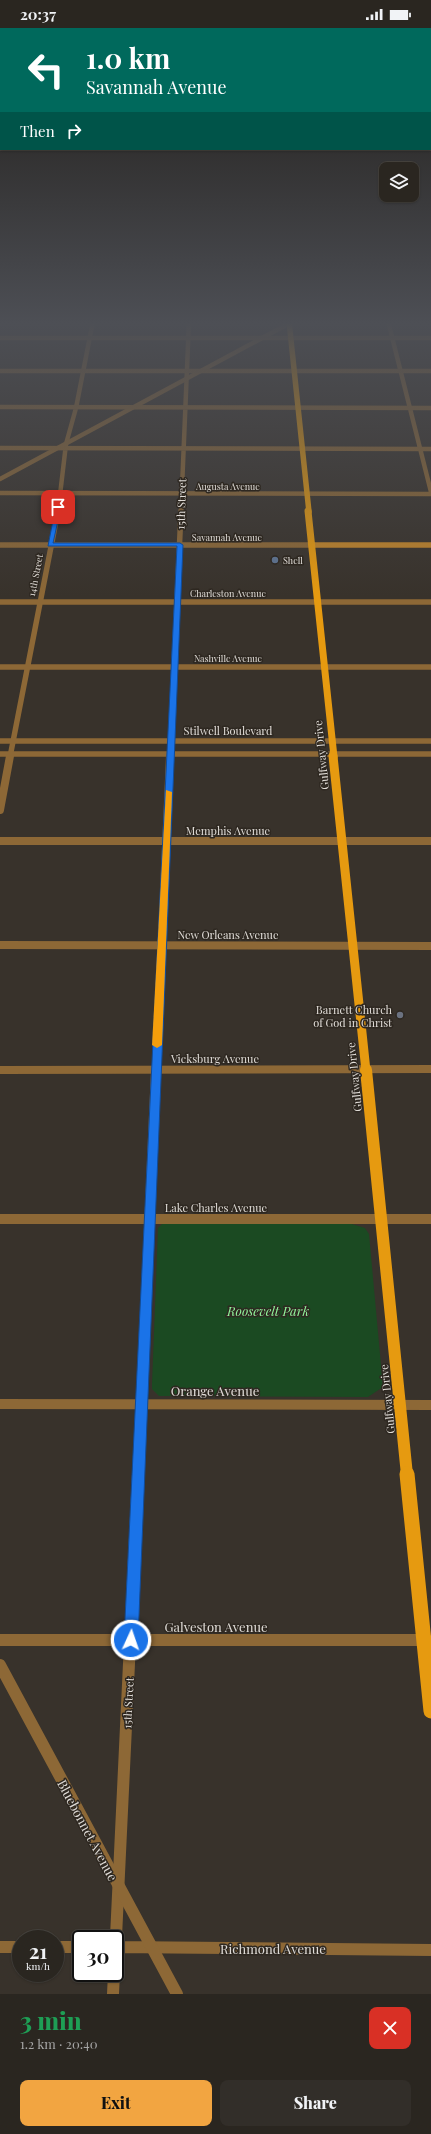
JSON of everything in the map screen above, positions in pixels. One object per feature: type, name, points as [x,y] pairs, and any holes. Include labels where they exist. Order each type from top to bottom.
[{"type":"main road","name":"Gulfway Drive","points":[[298,413],[400,1405],[427,1640],[431,1711]]},
{"type":"main road","name":"Savannah Avenue","points":[[312,545],[431,545]]},
{"type":"street","name":"14th Street","points":[[0,810],[61,494],[66,446],[75,413]]},
{"type":"street","points":[[66,446],[125,413]]},
{"type":"street","name":"15th Street","points":[[116,1930],[142,1404],[186,413]]},
{"type":"street","points":[[411,413],[431,493]]},
{"type":"street","points":[[0,448],[57,448],[66,446],[431,449]]},
{"type":"street","points":[[0,479],[57,448]]},
{"type":"street","name":"Augusta Avenue","points":[[0,493],[431,493]]},
{"type":"street","name":"Savannah Avenue","points":[[0,545],[312,545]]},
{"type":"street","name":"Charleston Avenue","points":[[0,602],[431,602]]},
{"type":"street","name":"Nashville Avenue","points":[[0,667],[431,667]]},
{"type":"street","name":"Stilwell Boulevard","points":[[0,741],[431,741]]},
{"type":"street","points":[[0,754],[431,754]]},
{"type":"street","name":"Memphis Avenue","points":[[0,841],[431,841]]},
{"type":"street","name":"New Orleans Avenue","points":[[0,945],[431,946]]},
{"type":"street","name":"Vicksburg Avenue","points":[[0,1070],[431,1069]]},
{"type":"street","name":"Lake Charles Avenue","points":[[0,1219],[431,1219]]},
{"type":"street","name":"Orange Avenue","points":[[0,1404],[431,1405]]},
{"type":"street","name":"Galveston Avenue","points":[[0,1640],[427,1640]]},
{"type":"street","name":"Bluebonnet Avenue","points":[[0,1665],[177,1994]]},
{"type":"street","points":[[0,1947],[12,1947]]},
{"type":"street","name":"Richmond Avenue","points":[[124,1947],[431,1950]]},
{"type":"street","points":[[114,1982],[114,1994]]},
{"type":"green space","name":"Roosevelt Park","points":[[162,1224],[352,1224],[365,1228],[369,1234],[383,1387],[368,1397],[159,1396],[152,1389],[152,1384],[158,1228]]},
{"type":"slow traffic","points":[[157,1045],[169,792]]},
{"type":"place","name":"Shell","points":[[275,560]]},
{"type":"place","name":"Barnett Church of God in Christ","points":[[400,1015]]},
{"type":"route","points":[[58,507],[50,545],[180,545],[131,1640]]}]
